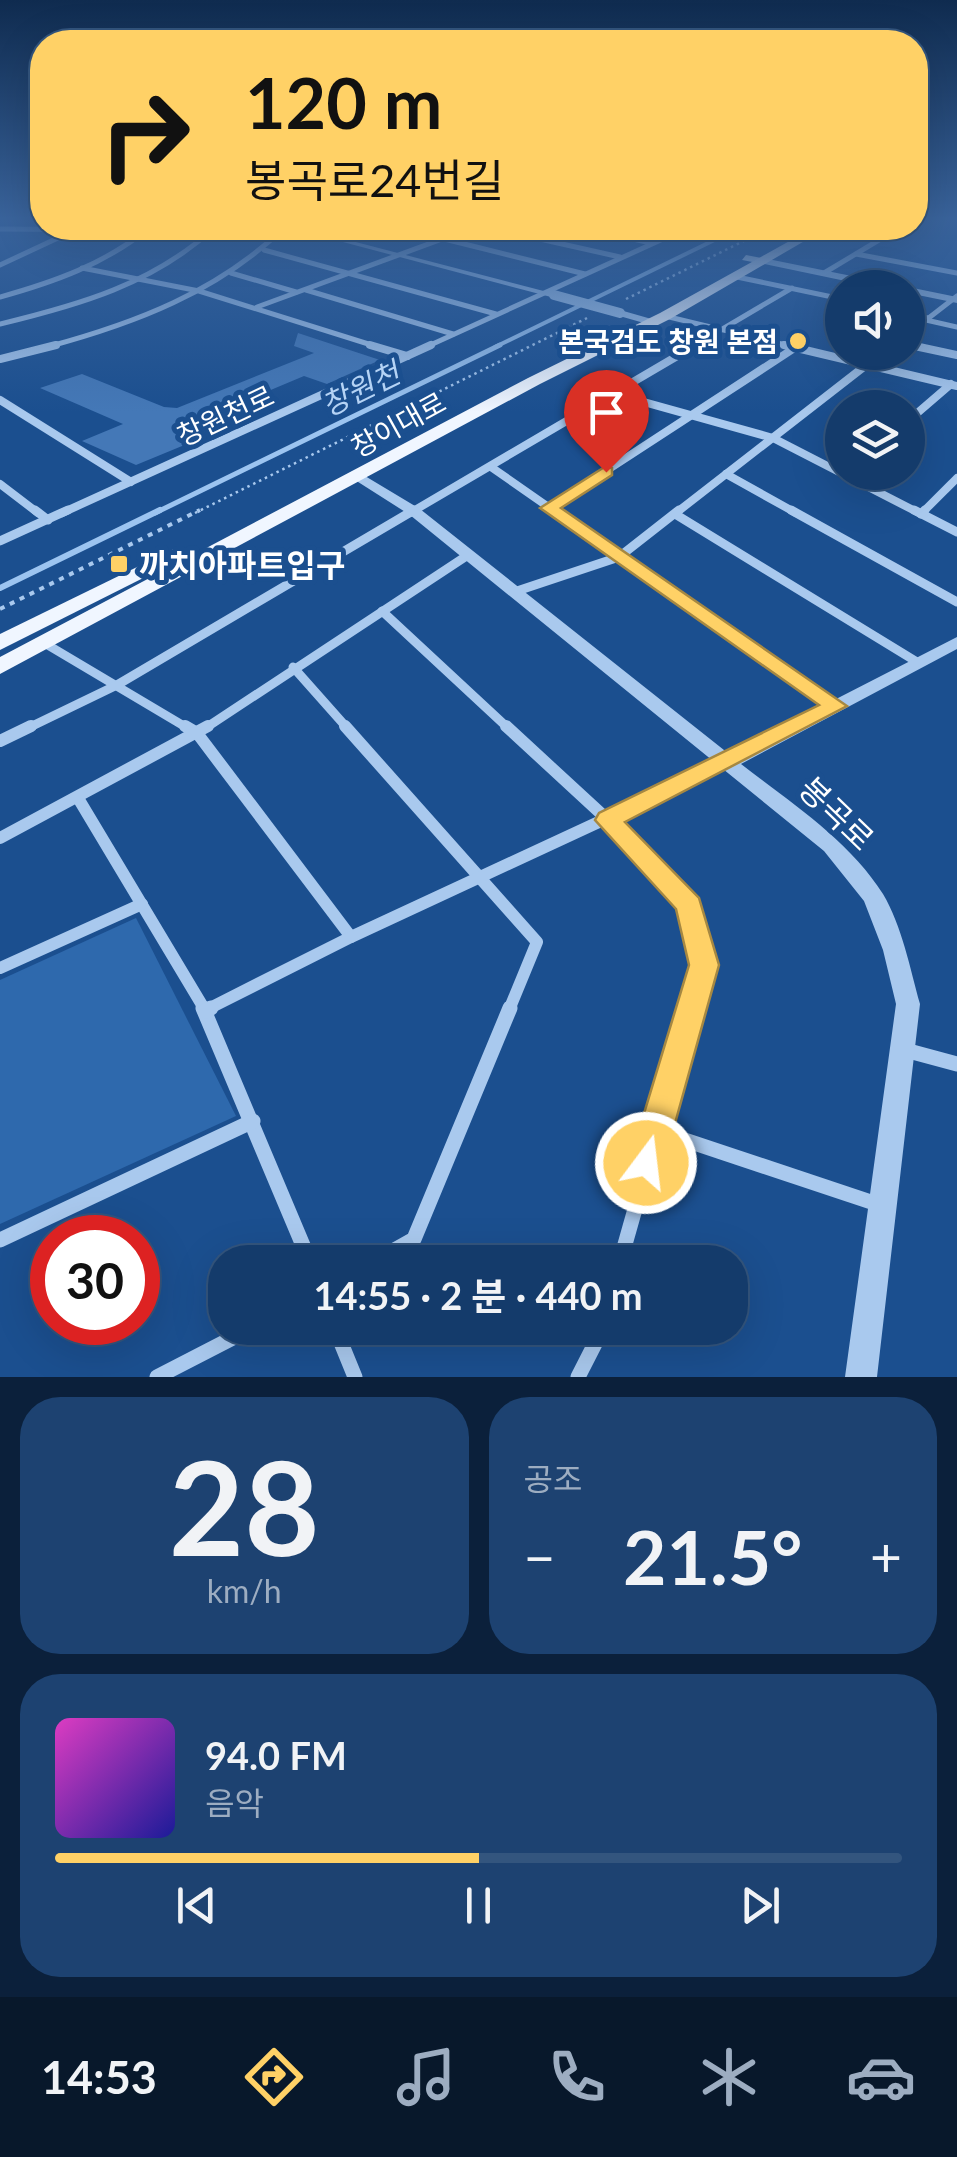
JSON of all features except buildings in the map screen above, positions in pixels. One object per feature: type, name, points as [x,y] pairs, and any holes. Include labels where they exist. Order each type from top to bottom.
[{"type":"main road","name":"창이대로","points":[[637,314],[710,283]]},
{"type":"main road","name":"창이대로","points":[[0,667],[637,314],[710,283]]},
{"type":"main road","name":"창이대로","points":[[0,643],[352,472]]},
{"type":"street","points":[[0,297],[39,283]]},
{"type":"street","points":[[0,324],[61,309],[127,283]]},
{"type":"street","points":[[164,283],[257,307],[408,356]]},
{"type":"street","points":[[0,359],[127,322],[213,283]]},
{"type":"street","points":[[267,283],[297,292]]},
{"type":"street","points":[[257,307],[322,283]]},
{"type":"street","points":[[388,283],[497,315]]},
{"type":"street","points":[[509,283],[825,353]]},
{"type":"street","name":"창원천로","points":[[0,542],[569,283]]},
{"type":"street","points":[[785,283],[825,295]]},
{"type":"street","points":[[0,740],[116,685],[492,468],[792,288]]},
{"type":"street","points":[[306,290],[454,334]]},
{"type":"street","points":[[925,293],[956,299]]},
{"type":"street","points":[[927,319],[956,299]]},
{"type":"street","points":[[927,319],[957,327]]},
{"type":"street","points":[[549,508],[796,346]]},
{"type":"street","points":[[925,348],[957,355]]},
{"type":"street","points":[[514,592],[618,557],[860,370]]},
{"type":"street","points":[[893,370],[954,385]]},
{"type":"street","points":[[925,408],[954,385]]},
{"type":"street","points":[[615,394],[773,438],[825,464]]},
{"type":"street","points":[[0,400],[131,482]]},
{"type":"street","points":[[492,468],[835,706]]},
{"type":"street","name":"봉곡로","points":[[352,472],[415,512],[832,846],[874,898],[894,950],[908,1004],[861,1377]]},
{"type":"street","points":[[726,474],[957,602]]},
{"type":"street","points":[[922,514],[957,478]]},
{"type":"street","points":[[0,484],[48,520]]},
{"type":"street","points":[[876,490],[957,532]]},
{"type":"street","points":[[675,514],[918,662]]},
{"type":"street","points":[[0,838],[197,734],[468,555]]},
{"type":"street","points":[[382,611],[608,820],[689,905],[704,965],[625,1245]]},
{"type":"street","points":[[206,1011],[351,937],[729,762],[957,642]]},
{"type":"street","points":[[46,644],[197,734],[351,937]]},
{"type":"street","points":[[293,667],[537,942],[414,1239],[403,1245]]},
{"type":"street","points":[[78,798],[206,1011],[303,1245]]},
{"type":"street","points":[[0,968],[142,904]]},
{"type":"street","points":[[900,1048],[957,1064]]},
{"type":"street","points":[[0,1240],[253,1122]]},
{"type":"street","points":[[655,1130],[881,1205]]},
{"type":"street","points":[[157,1377],[219,1345]]},
{"type":"street","points":[[342,1345],[355,1377]]},
{"type":"street","points":[[578,1377],[594,1345]]},
{"type":"path","points":[[637,314],[685,283]]},
{"type":"path","points":[[0,608],[602,311]]},
{"type":"shaded area","points":[[136,918],[236,1116],[0,1224],[0,980]]},
{"type":"waterway","name":"창원천","points":[[495,347],[626,283]]},
{"type":"waterway","name":"창원천","points":[[155,513],[500,345]]},
{"type":"waterway","name":"창원천","points":[[0,588],[160,510]]},
{"type":"place","name":"본국검도 창원 본점","points":[[798,341]]},
{"type":"place","name":"까치아파트입구","points":[[119,564]]},
{"type":"route","points":[[606,472],[549,508],[835,706],[608,820],[689,905],[704,965],[646,1163]]}]
